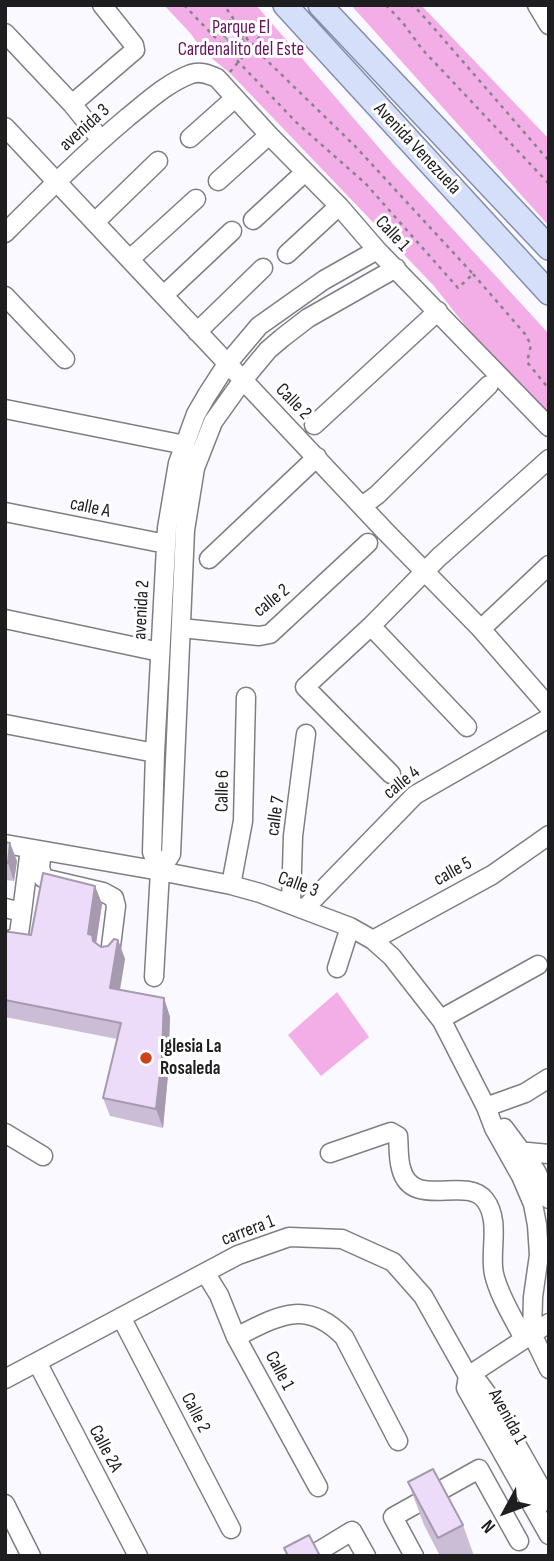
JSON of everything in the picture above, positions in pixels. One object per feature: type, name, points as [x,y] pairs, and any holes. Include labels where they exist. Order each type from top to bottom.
[{"type":"main road","name":"Avenida Venezuela","points":[[285,5],[549,293]]},
{"type":"main road","name":"Avenida Venezuela","points":[[320,5],[549,247]]},
{"type":"street","points":[[72,104],[135,50],[134,45],[102,5]]},
{"type":"street","points":[[537,5],[549,25]]},
{"type":"street","points":[[5,33],[72,104],[101,140]]},
{"type":"street","name":"Calle 1","points":[[203,72],[217,78],[339,205],[377,250],[549,427]]},
{"type":"street","name":"avenida 3","points":[[5,233],[101,140],[162,89],[192,74],[203,72]]},
{"type":"street","points":[[190,138],[235,98]]},
{"type":"street","name":"Calle 2","points":[[5,127],[481,629],[549,707]]},
{"type":"street","points":[[218,181],[269,135]]},
{"type":"street","points":[[95,222],[158,161]]},
{"type":"street","points":[[253,220],[305,172]]},
{"type":"street","points":[[130,259],[196,199]]},
{"type":"street","points":[[287,254],[339,205]]},
{"type":"street","points":[[164,295],[232,231]]},
{"type":"street","name":"avenida 2","points":[[160,871],[152,852],[166,544],[175,476],[185,445],[201,405],[227,364],[258,326],[324,280],[377,250]]},
{"type":"street","points":[[197,332],[263,268]]},
{"type":"street","points":[[154,977],[160,871],[171,854],[185,530],[195,468],[213,422],[268,350],[308,318],[396,268]]},
{"type":"street","points":[[5,296],[65,359]]},
{"type":"street","points":[[314,425],[438,311]]},
{"type":"street","points":[[362,506],[377,495],[489,385]]},
{"type":"street","points":[[5,409],[185,445]]},
{"type":"street","points":[[209,559],[317,457]]},
{"type":"street","points":[[391,774],[304,687],[372,626],[425,571],[549,459]]},
{"type":"street","name":"calle A","points":[[5,512],[166,544]]},
{"type":"street","name":"calle 2","points":[[181,628],[259,636],[270,634],[368,543]]},
{"type":"street","points":[[481,629],[549,565]]},
{"type":"street","points":[[5,620],[160,652]]},
{"type":"street","points":[[372,626],[467,727]]},
{"type":"street","name":"Calle 6","points":[[230,885],[243,821],[246,697]]},
{"type":"street","name":"calle 4","points":[[297,906],[415,795],[549,718]]},
{"type":"street","points":[[5,724],[155,754]]},
{"type":"street","name":"calle 7","points":[[297,906],[293,836],[306,734]]},
{"type":"street","name":"calle 5","points":[[373,940],[492,875],[549,835]]},
{"type":"street","name":"Calle 3","points":[[5,844],[230,885],[297,906],[350,927],[373,940],[392,957],[440,1019],[486,1107],[515,1151]]},
{"type":"street","points":[[5,940],[12,940],[19,933],[14,910],[36,850]]},
{"type":"street","points":[[36,850],[43,878],[103,892],[114,898],[116,906],[110,954]]},
{"type":"street","points":[[337,968],[350,927]]},
{"type":"street","points":[[440,1019],[538,965]]},
{"type":"street","points":[[486,1107],[525,1093],[549,1078]]},
{"type":"street","points":[[330,1153],[391,1132],[398,1136],[401,1170],[406,1181],[427,1191],[471,1192],[482,1196],[489,1207],[493,1225],[496,1281],[549,1369]]},
{"type":"street","points":[[5,1133],[43,1156]]},
{"type":"street","points":[[515,1151],[549,1154]]},
{"type":"street","points":[[515,1151],[536,1171],[549,1199]]},
{"type":"street","points":[[515,1151],[533,1204],[537,1225],[539,1255],[528,1336]]},
{"type":"street","name":"carrera 1","points":[[5,1379],[238,1255],[289,1237],[342,1239],[393,1262],[423,1296],[468,1377]]},
{"type":"street","name":"Calle 1","points":[[206,1274],[219,1296],[236,1337],[318,1487]]},
{"type":"street","points":[[236,1337],[292,1312],[314,1316],[332,1325],[344,1337],[398,1441]]},
{"type":"street","name":"Calle 2","points":[[121,1317],[231,1529]]},
{"type":"street","points":[[468,1377],[549,1323]]},
{"type":"street","name":"Calle 2A","points":[[37,1362],[138,1556]]},
{"type":"street","name":"Avenida 1","points":[[549,1502],[490,1398],[479,1383],[468,1377],[466,1388],[549,1535]]},
{"type":"street","points":[[414,1556],[393,1517],[479,1469],[519,1541]]},
{"type":"street","points":[[5,1504],[31,1556]]},
{"type":"street","points":[[311,1556],[352,1531],[366,1556]]},
{"type":"path","points":[[184,5],[297,123],[366,184],[458,288],[473,274]]},
{"type":"path","points":[[224,5],[252,46],[364,156],[525,334],[531,345],[527,362],[549,389]]},
{"type":"path","points":[[386,5],[422,49],[549,184]]},
{"type":"path","points":[[410,5],[433,27],[549,161]]},
{"type":"path","points":[[230,72],[261,35]]},
{"type":"green space","name":"Parque El Cardenalito del Este","points":[[164,5],[256,5],[393,164],[549,334],[549,419],[479,343],[434,286],[231,74],[203,51]]},
{"type":"green space","name":"Parque El Cardenalito del Este","points":[[351,5],[421,5],[549,139],[549,226]]},
{"type":"green space","points":[[337,992],[369,1037],[321,1076],[288,1035]]},
{"type":"building","points":[[230,20],[243,36],[234,47],[220,31]]},
{"type":"building","points":[[5,842],[10,843],[8,863],[5,863]]},
{"type":"building","points":[[43,873],[95,886],[88,934],[92,935],[93,941],[101,947],[108,946],[114,939],[118,940],[110,988],[164,998],[162,1056],[156,1109],[103,1098],[121,1023],[5,1000],[5,932],[31,935]]},
{"type":"building","points":[[433,1469],[463,1525],[438,1538],[408,1482]]},
{"type":"building","points":[[309,1535],[320,1556],[288,1556],[284,1548]]},
{"type":"place","name":"Iglesia La Rosaleda","points":[[146,1058]]}]
